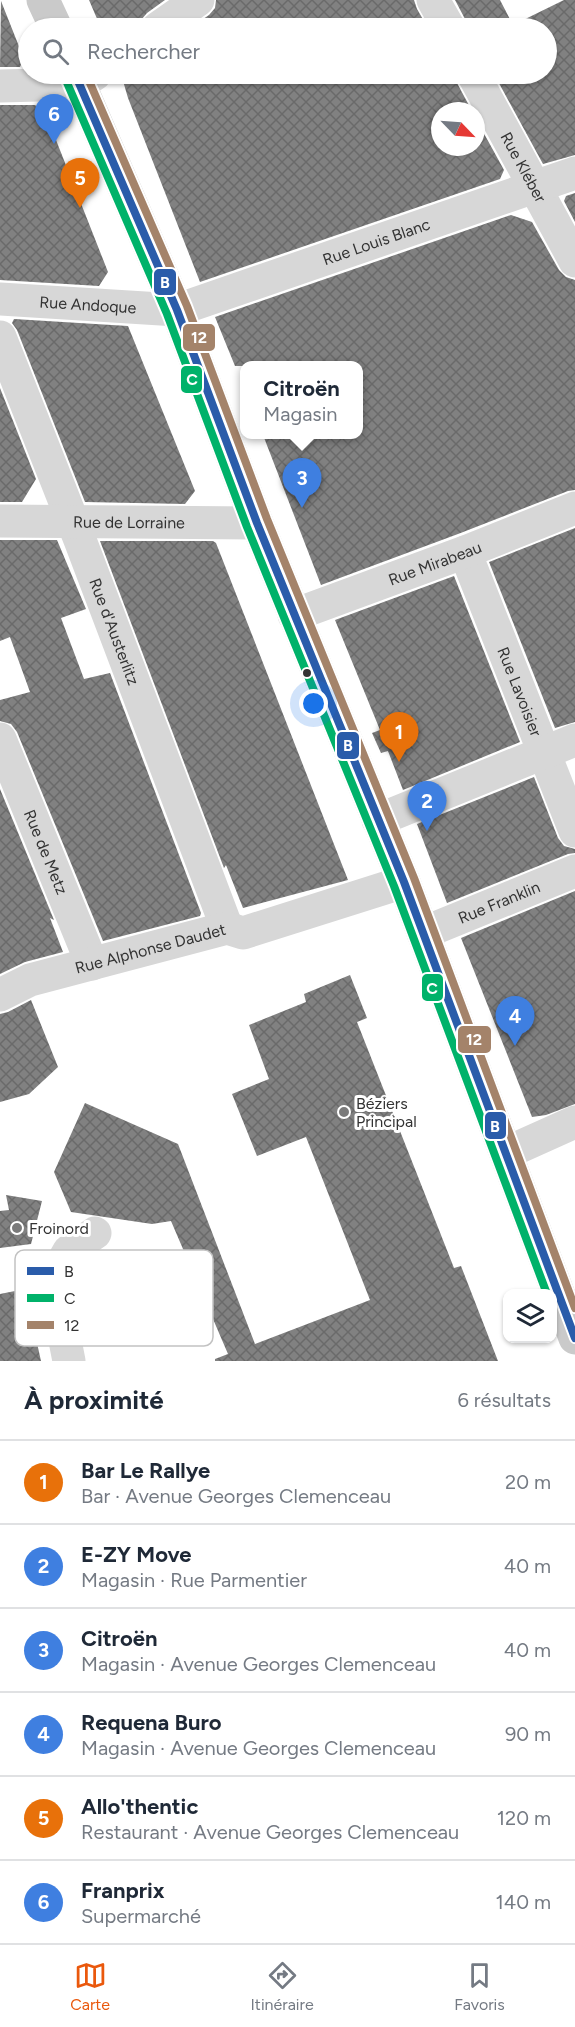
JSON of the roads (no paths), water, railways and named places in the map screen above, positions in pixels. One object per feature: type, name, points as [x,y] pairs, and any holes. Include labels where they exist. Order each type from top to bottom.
[{"type":"main road","points":[[43,0],[51,18]]},
{"type":"main road","points":[[87,84],[177,310],[257,523],[404,882],[571,1318]]},
{"type":"street","points":[[172,18],[198,0]]},
{"type":"street","points":[[433,0],[443,18]]},
{"type":"street","points":[[0,86],[19,84]]},
{"type":"street","name":"Rue Kléber","points":[[479,84],[575,261]]},
{"type":"street","name":"Rue Louis Blanc","points":[[177,310],[575,173]]},
{"type":"street","name":"Rue Andoque","points":[[0,299],[177,310]]},
{"type":"street","name":"Rue d'Austerlitz","points":[[0,338],[227,928]]},
{"type":"street","name":"Rue Mirabeau","points":[[294,615],[465,552],[575,508]]},
{"type":"street","name":"Rue de Lorraine","points":[[0,521],[257,523]]},
{"type":"street","name":"Rue Lavoisier","points":[[465,552],[575,831]]},
{"type":"street","name":"Rue de Metz","points":[[0,739],[92,964]]},
{"type":"street","points":[[378,820],[575,740]]},
{"type":"street","name":"Rue Franklin","points":[[423,933],[575,871]]},
{"type":"street","name":"Rue Alphonse Daudet","points":[[0,995],[30,980],[227,928],[243,933],[404,882]]},
{"type":"street","points":[[506,1153],[575,1122]]},
{"type":"street","points":[[70,1250],[95,1233]]},
{"type":"street","points":[[66,1346],[69,1361]]},
{"type":"place","name":"Franprix","points":[[54,144]]},
{"type":"place","name":"Allo'thentic","points":[[80,208]]},
{"type":"place","name":"Citroën","points":[[302,508]]},
{"type":"place","name":"Bar Le Rallye","points":[[399,762]]},
{"type":"place","name":"E-ZY Move","points":[[427,831]]},
{"type":"place","name":"Requena Buro","points":[[515,1046]]},
{"type":"place","name":"Béziers Principal","points":[[344,1112]]},
{"type":"place","name":"Froinord","points":[[17,1228]]}]
